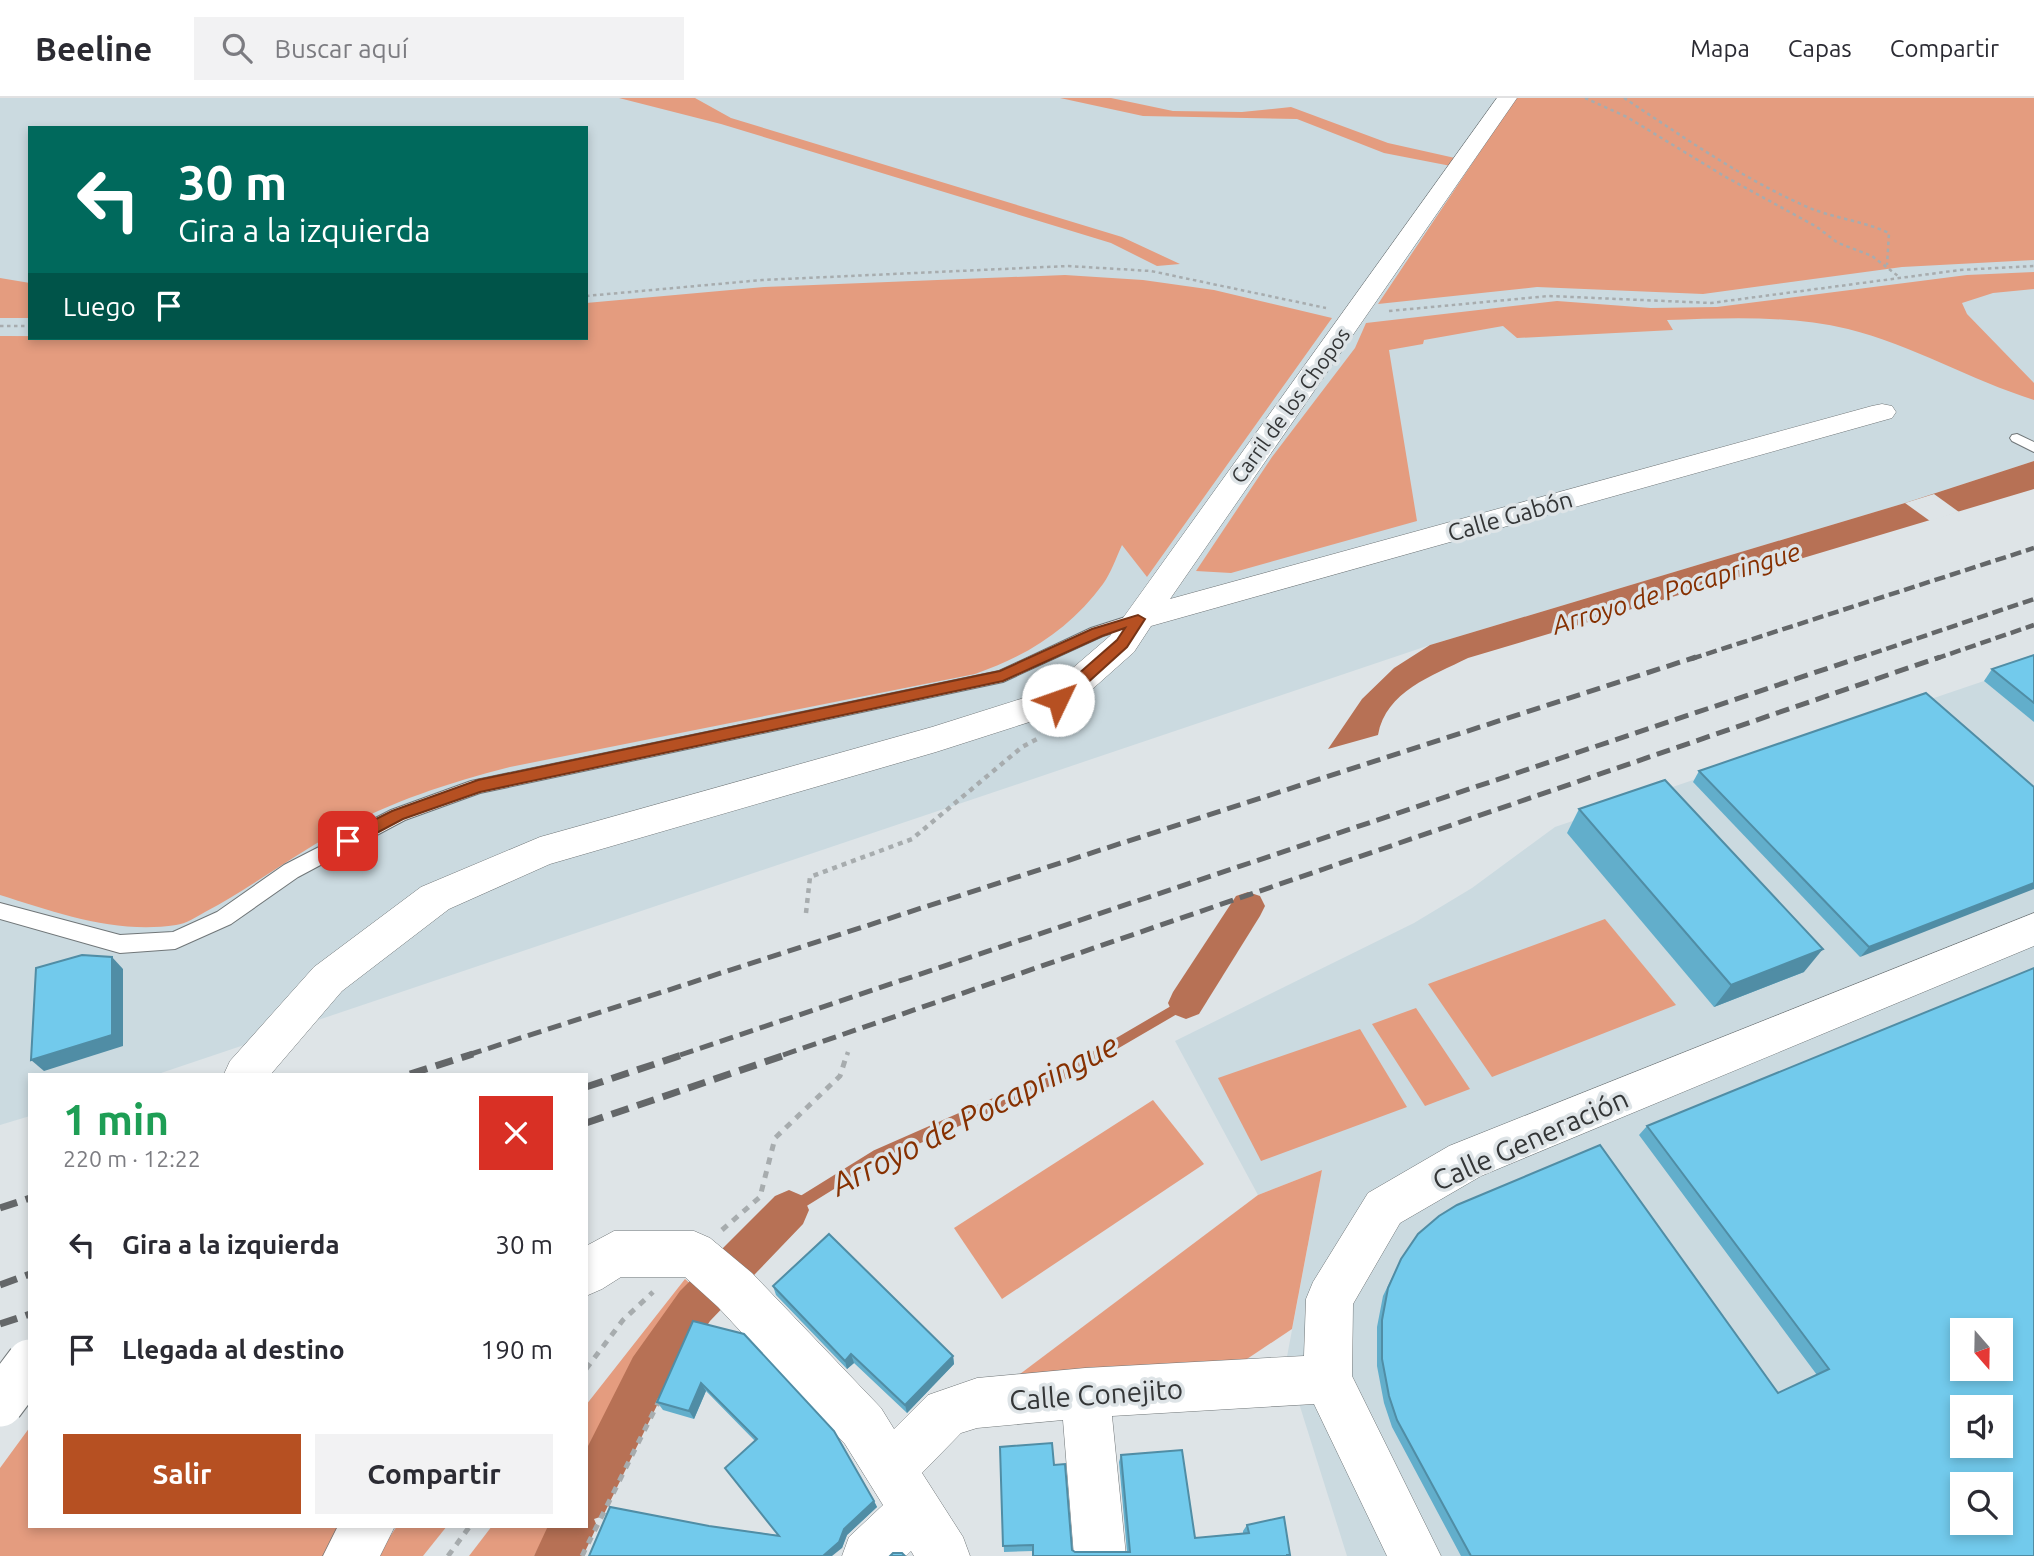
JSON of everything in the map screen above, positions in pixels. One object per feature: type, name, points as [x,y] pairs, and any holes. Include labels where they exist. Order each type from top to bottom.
[{"type":"street","name":"Carril de los Chopos","points":[[248,1071],[328,979],[435,898],[540,852],[936,739],[1058,700],[1122,644],[1507,98]]},
{"type":"street","name":"Calle Gabón","points":[[1138,619],[1882,412]]},
{"type":"street","name":"Calle Generación","points":[[1415,1556],[1327,1379],[1330,1299],[1384,1208],[1465,1161],[2034,929]]},
{"type":"street","points":[[588,1272],[614,1254],[713,1272],[863,1426],[944,1556]]},
{"type":"street","points":[[0,1403],[28,1366]]},
{"type":"street","name":"Calle Conejito","points":[[868,1556],[946,1413],[977,1403],[1085,1393],[1327,1379]]},
{"type":"street","points":[[1085,1393],[1100,1556]]},
{"type":"street","points":[[349,1556],[368,1528]]},
{"type":"lane","points":[[2017,438],[2034,448]]},
{"type":"lane","points":[[0,911],[120,944],[175,940],[224,918],[291,871],[398,815],[478,786],[1003,676],[1097,632],[1138,619]]},
{"type":"path","points":[[1585,98],[1627,117],[1724,176],[1817,227],[1838,243],[1872,256],[1899,277]]},
{"type":"path","points":[[1624,98],[1711,155],[1804,206],[1874,226],[1889,233],[1886,266]]},
{"type":"path","points":[[588,296],[762,280],[1068,266],[1151,271],[1354,315],[1549,296],[1711,303],[1899,277],[2034,266]]},
{"type":"path","points":[[0,326],[28,326]]},
{"type":"path","points":[[806,913],[810,877],[912,839],[1022,747],[1041,736]]},
{"type":"path","points":[[588,1367],[623,1320],[713,1272],[761,1197],[775,1138],[840,1076],[848,1052]]},
{"type":"path","points":[[582,1556],[666,1387]]},
{"type":"path","points":[[448,1556],[469,1528]]},
{"type":"shaded area","points":[[0,98],[2034,98],[2034,461],[1905,503],[1430,645],[161,1073],[28,1073],[28,1117],[0,1125]]},
{"type":"shaded area","points":[[619,98],[695,98],[731,118],[1122,237],[1180,264],[1157,266],[1111,243],[721,124]]},
{"type":"shaded area","points":[[1060,98],[1111,98],[1173,111],[1242,112],[1291,107],[1388,143],[1455,158],[1451,166],[1384,153],[1297,119],[1143,116]]},
{"type":"shaded area","points":[[1516,98],[2034,98],[2034,260],[1902,267],[1703,294],[1537,287],[1378,304]]},
{"type":"shaded area","points":[[2034,272],[2034,289],[1993,293],[1962,303],[1967,314],[2034,383],[2034,400],[1872,336],[1848,329],[1781,319],[1667,320],[1673,330],[1517,338],[1503,326],[1424,340],[1423,344],[1389,350],[1417,521],[1231,573],[1196,571],[1272,457],[1355,348],[1366,323],[1557,301],[1651,308],[1717,307],[1967,275]]},
{"type":"shaded area","points":[[1065,275],[1143,280],[1214,290],[1332,318],[1147,577],[1122,545],[1106,580],[1076,615],[1046,639],[994,667],[975,674],[510,767],[442,786],[357,821],[222,903],[180,924],[131,927],[109,924],[65,915],[0,895],[0,336],[28,336],[28,340],[588,340],[588,303],[764,287]]},
{"type":"shaded area","points":[[0,278],[28,283],[28,318],[0,318]]},
{"type":"shaded area","points":[[2034,664],[2034,1556],[1347,1556],[1286,1362],[1322,1170],[1258,1195],[1175,1041],[1414,923],[1472,888],[1555,827]]},
{"type":"shaded area","points":[[1605,919],[1676,1005],[1492,1077],[1428,984]]},
{"type":"shaded area","points":[[1416,1008],[1470,1089],[1425,1106],[1372,1024]]},
{"type":"shaded area","points":[[1360,1029],[1407,1107],[1261,1161],[1218,1078]]},
{"type":"shaded area","points":[[1153,1100],[1204,1164],[1002,1299],[954,1228]]},
{"type":"shaded area","points":[[1322,1170],[1292,1329],[1238,1365],[1016,1377],[1258,1195]]},
{"type":"shaded area","points":[[685,1279],[695,1288],[628,1379],[588,1454],[588,1402]]},
{"type":"shaded area","points":[[28,1430],[28,1528],[346,1528],[326,1556],[0,1556],[0,1468]]},
{"type":"shaded area","points":[[396,1528],[445,1528],[423,1556],[377,1556]]},
{"type":"shaded area","points":[[490,1528],[549,1528],[534,1556],[469,1556]]},
{"type":"water","points":[[2034,461],[2034,489],[1468,658],[1426,679],[1400,696],[1390,707],[1378,735],[1328,749],[1362,699],[1394,668],[1430,645],[1905,503]]},
{"type":"pier","points":[[1934,494],[1959,512],[1930,521],[1905,503]]},
{"type":"building","points":[[2034,655],[2034,703],[1992,669]]},
{"type":"building","points":[[1926,693],[2034,787],[2034,883],[1869,947],[1699,771]]},
{"type":"building","points":[[1665,780],[1823,949],[1731,985],[1579,809]]},
{"type":"building","points":[[82,955],[112,957],[112,1035],[31,1060],[36,968]]},
{"type":"building","points":[[2034,968],[2034,1556],[1471,1556],[1397,1420],[1382,1359],[1382,1320],[1388,1288],[1401,1259],[1418,1234],[1439,1216],[1457,1205],[1600,1145],[1778,1393],[1829,1369],[1647,1126]]},
{"type":"building","points":[[829,1234],[953,1356],[905,1405],[851,1354],[845,1361],[773,1286]]},
{"type":"building","points":[[693,1321],[744,1334],[834,1431],[874,1501],[844,1529],[839,1542],[823,1556],[589,1556],[610,1507],[779,1536],[725,1468],[757,1439],[701,1383],[689,1411],[657,1402]]},
{"type":"building","points":[[1052,1443],[1054,1465],[1065,1464],[1072,1550],[1075,1552],[1130,1552],[1121,1455],[1182,1450],[1195,1538],[1249,1533],[1247,1525],[1284,1517],[1290,1555],[1033,1556],[1033,1545],[1003,1546],[1000,1447]]},
{"type":"building","points":[[893,1553],[902,1553],[905,1556],[890,1556]]},
{"type":"waterway","name":"Arroyo de Pocapringue","points":[[1186,1003],[1248,906]]},
{"type":"waterway","name":"Arroyo de Pocapringue","points":[[1097,1055],[1186,1003]]},
{"type":"waterway","name":"Arroyo de Pocapringue","points":[[789,1210],[876,1156],[1074,1069],[1100,1054]]},
{"type":"waterway","name":"Arroyo de Pocapringue","points":[[588,1495],[649,1373],[695,1306],[789,1210]]},
{"type":"waterway","name":"Arroyo de Pocapringue","points":[[558,1556],[572,1528]]},
{"type":"railway","points":[[1691,659],[2034,548]]},
{"type":"railway","points":[[1856,659],[2034,599]]},
{"type":"railway","points":[[1935,659],[2034,625]]},
{"type":"railway","points":[[468,1055],[1696,657]]},
{"type":"railway","points":[[680,1055],[1861,657]]},
{"type":"railway","points":[[783,1055],[1940,657]]},
{"type":"railway","points":[[413,1073],[473,1054]]},
{"type":"railway","points":[[588,1086],[685,1054]]},
{"type":"railway","points":[[588,1122],[788,1054]]},
{"type":"railway","points":[[0,1208],[28,1199]]},
{"type":"railway","points":[[0,1285],[28,1275]]},
{"type":"railway","points":[[0,1324],[28,1315]]},
{"type":"route","points":[[348,841],[398,815],[478,786],[1003,676],[1097,632],[1138,619],[1122,644],[1058,700]]}]
